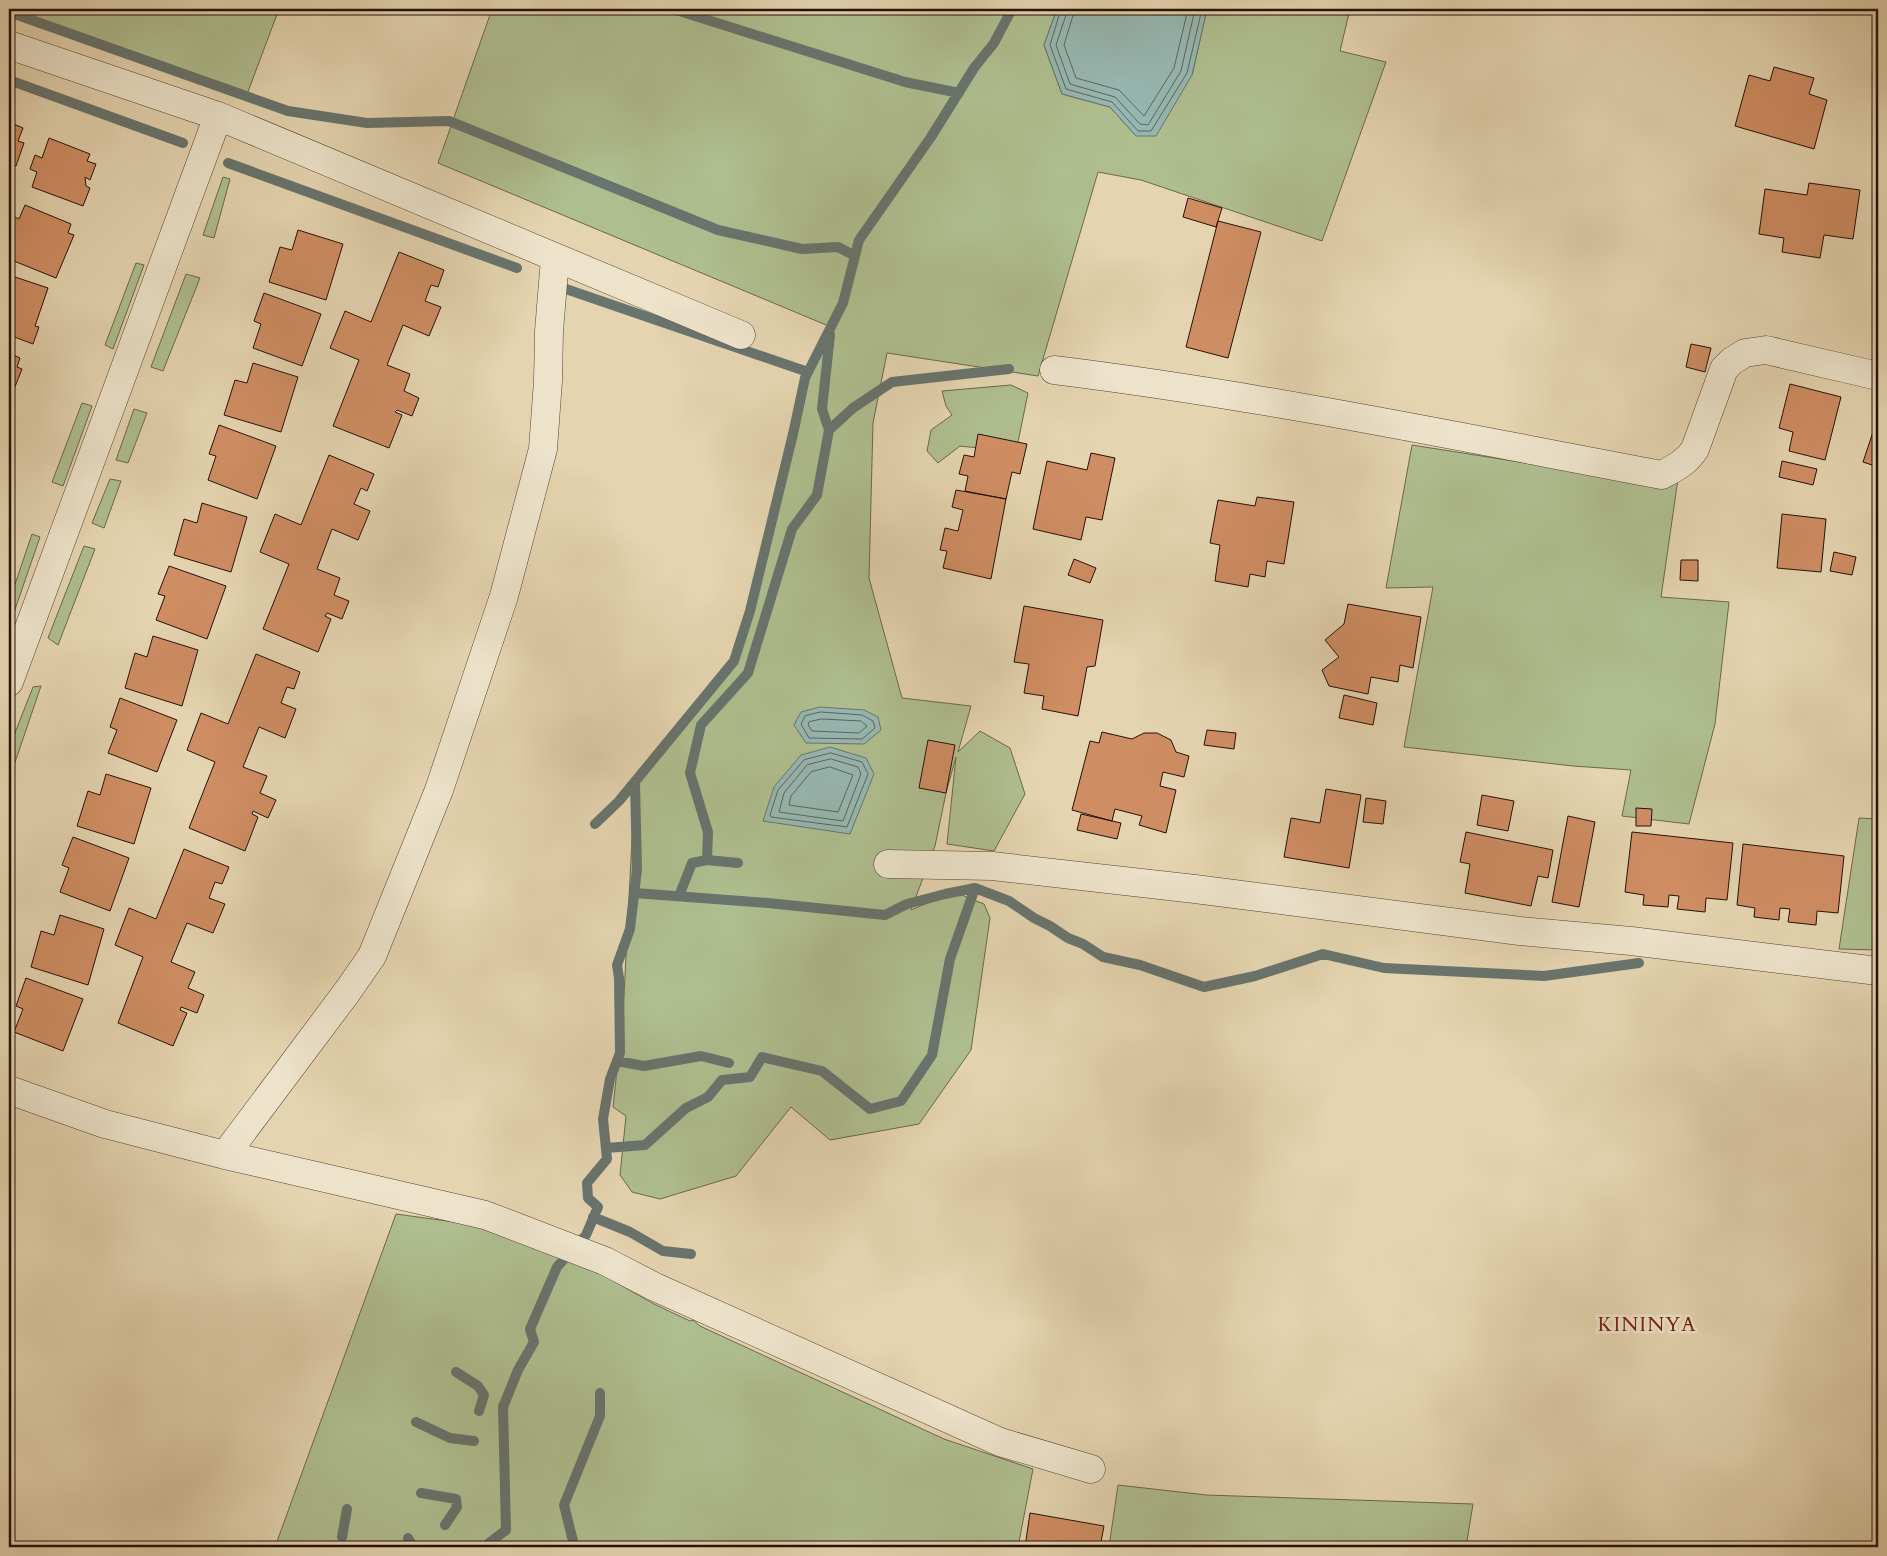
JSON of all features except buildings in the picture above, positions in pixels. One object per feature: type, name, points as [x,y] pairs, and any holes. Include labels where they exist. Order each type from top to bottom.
[{"type":"street","points":[[9,45],[218,116],[555,259],[741,335]]},
{"type":"street","points":[[9,682],[218,116]]},
{"type":"street","points":[[226,1155],[372,956],[439,790],[504,596],[543,449],[555,259]]},
{"type":"street","points":[[1054,370],[1119,378],[1290,405],[1662,474],[1675,468],[1690,456],[1695,449],[1724,370],[1745,353],[1766,350],[1878,376]]},
{"type":"street","points":[[888,864],[992,866],[1878,971]]},
{"type":"street","points":[[9,1090],[105,1124],[226,1155],[485,1216],[605,1261],[655,1287],[1000,1442],[1091,1469]]},
{"type":"green space","points":[[9,9],[279,9],[246,97],[9,12]]},
{"type":"green space","points":[[492,9],[1057,9],[1044,45],[1062,94],[1110,107],[1136,136],[1192,75],[1207,9],[1350,9],[1340,51],[1386,62],[1322,241],[1141,180],[1098,172],[1038,376],[887,353],[873,423],[869,578],[902,698],[971,706],[958,752],[980,731],[1010,748],[1025,794],[994,851],[947,844],[956,757],[935,846],[911,910],[954,892],[984,904],[990,918],[971,1050],[919,1124],[830,1140],[791,1107],[736,1176],[660,1199],[632,1192],[620,1175],[626,1116],[613,1107],[623,1014],[635,782],[734,661],[750,611],[808,372],[831,327],[438,163]]},
{"type":"green space","points":[[223,177],[230,179],[214,238],[203,235]]},
{"type":"green space","points":[[136,263],[144,265],[113,349],[105,345]]},
{"type":"green space","points":[[186,274],[200,278],[163,371],[151,367]]},
{"type":"green space","points":[[1011,385],[1028,393],[1017,447],[988,449],[960,446],[938,463],[927,451],[931,430],[952,415],[946,406],[942,391]]},
{"type":"green space","points":[[82,403],[92,406],[63,486],[52,482]]},
{"type":"green space","points":[[134,409],[147,413],[128,463],[116,460]]},
{"type":"green space","points":[[1412,445],[1665,485],[1678,479],[1661,597],[1729,602],[1715,724],[1689,824],[1622,816],[1631,770],[1573,766],[1404,747],[1433,587],[1386,588]]},
{"type":"green space","points":[[110,479],[121,481],[104,528],[92,523]]},
{"type":"green space","points":[[32,534],[40,537],[11,621],[9,621],[9,602]]},
{"type":"green space","points":[[84,546],[95,549],[58,645],[48,638]]},
{"type":"green space","points":[[41,686],[9,780],[9,748],[33,687]]},
{"type":"green space","points":[[1859,818],[1878,819],[1878,950],[1839,949]]},
{"type":"green space","points":[[396,1214],[469,1224],[587,1266],[654,1304],[690,1321],[693,1320],[700,1326],[944,1439],[1033,1469],[1018,1547],[275,1547]]},
{"type":"green space","points":[[1118,1485],[1206,1495],[1473,1504],[1466,1547],[1109,1547]]},
{"type":"water","points":[[1057,9],[1207,9],[1192,75],[1156,136],[1136,136],[1110,107],[1062,94],[1044,45]]},
{"type":"water","points":[[820,707],[864,710],[878,717],[881,730],[864,744],[806,743],[794,725],[801,712]]},
{"type":"water","points":[[830,747],[866,758],[874,774],[850,834],[763,821],[774,787],[801,755]]},
{"type":"waterway","points":[[595,824],[619,801],[734,661],[750,611],[805,378],[843,303],[859,240],[931,137],[974,68],[994,43],[1012,9]]},
{"type":"waterway","points":[[676,10],[905,82],[959,93]]},
{"type":"waterway","points":[[9,12],[288,111],[367,123],[449,121],[718,230],[802,249],[838,247],[855,256]]},
{"type":"waterway","points":[[9,80],[183,143]]},
{"type":"waterway","points":[[228,163],[517,268]]},
{"type":"waterway","points":[[563,288],[808,372]]},
{"type":"waterway","points":[[679,896],[692,863],[707,860],[708,832],[690,773],[701,725],[748,673],[792,529],[817,495],[829,430],[822,409],[830,335]]},
{"type":"waterway","points":[[829,430],[853,408],[892,382],[1009,369]]},
{"type":"waterway","points":[[484,1547],[506,1530],[503,1407],[518,1370],[534,1342],[530,1329],[557,1267],[586,1235],[598,1207],[588,1198],[587,1183],[607,1159],[603,1119],[610,1079],[620,1053],[619,978],[617,965],[630,929],[637,869],[635,782]]},
{"type":"waterway","points":[[707,860],[738,863]]},
{"type":"waterway","points":[[635,893],[768,903],[885,915],[907,904],[975,888],[1009,901],[1034,918],[1103,957],[1140,965],[1204,987],[1255,976],[1323,954],[1384,968],[1544,976],[1639,963]]},
{"type":"waterway","points":[[606,1148],[645,1145],[686,1108],[708,1097],[722,1080],[750,1077],[762,1057],[822,1071],[870,1109],[901,1101],[932,1055],[950,959],[975,888]]},
{"type":"waterway","points":[[617,1061],[644,1066],[701,1056],[729,1063]]},
{"type":"waterway","points":[[593,1217],[630,1232],[663,1251],[691,1254]]},
{"type":"waterway","points":[[456,1372],[478,1386],[484,1395],[479,1411]]},
{"type":"waterway","points":[[571,1547],[573,1541],[564,1505],[600,1416],[600,1393]]},
{"type":"waterway","points":[[416,1422],[450,1438],[474,1441]]},
{"type":"waterway","points":[[421,1493],[456,1499],[457,1507],[445,1525]]},
{"type":"waterway","points":[[342,1537],[347,1509]]},
{"type":"waterway","points":[[408,1538],[413,1547]]},
{"type":"district","name":"KININYA","points":[[1647,1324]]}]
